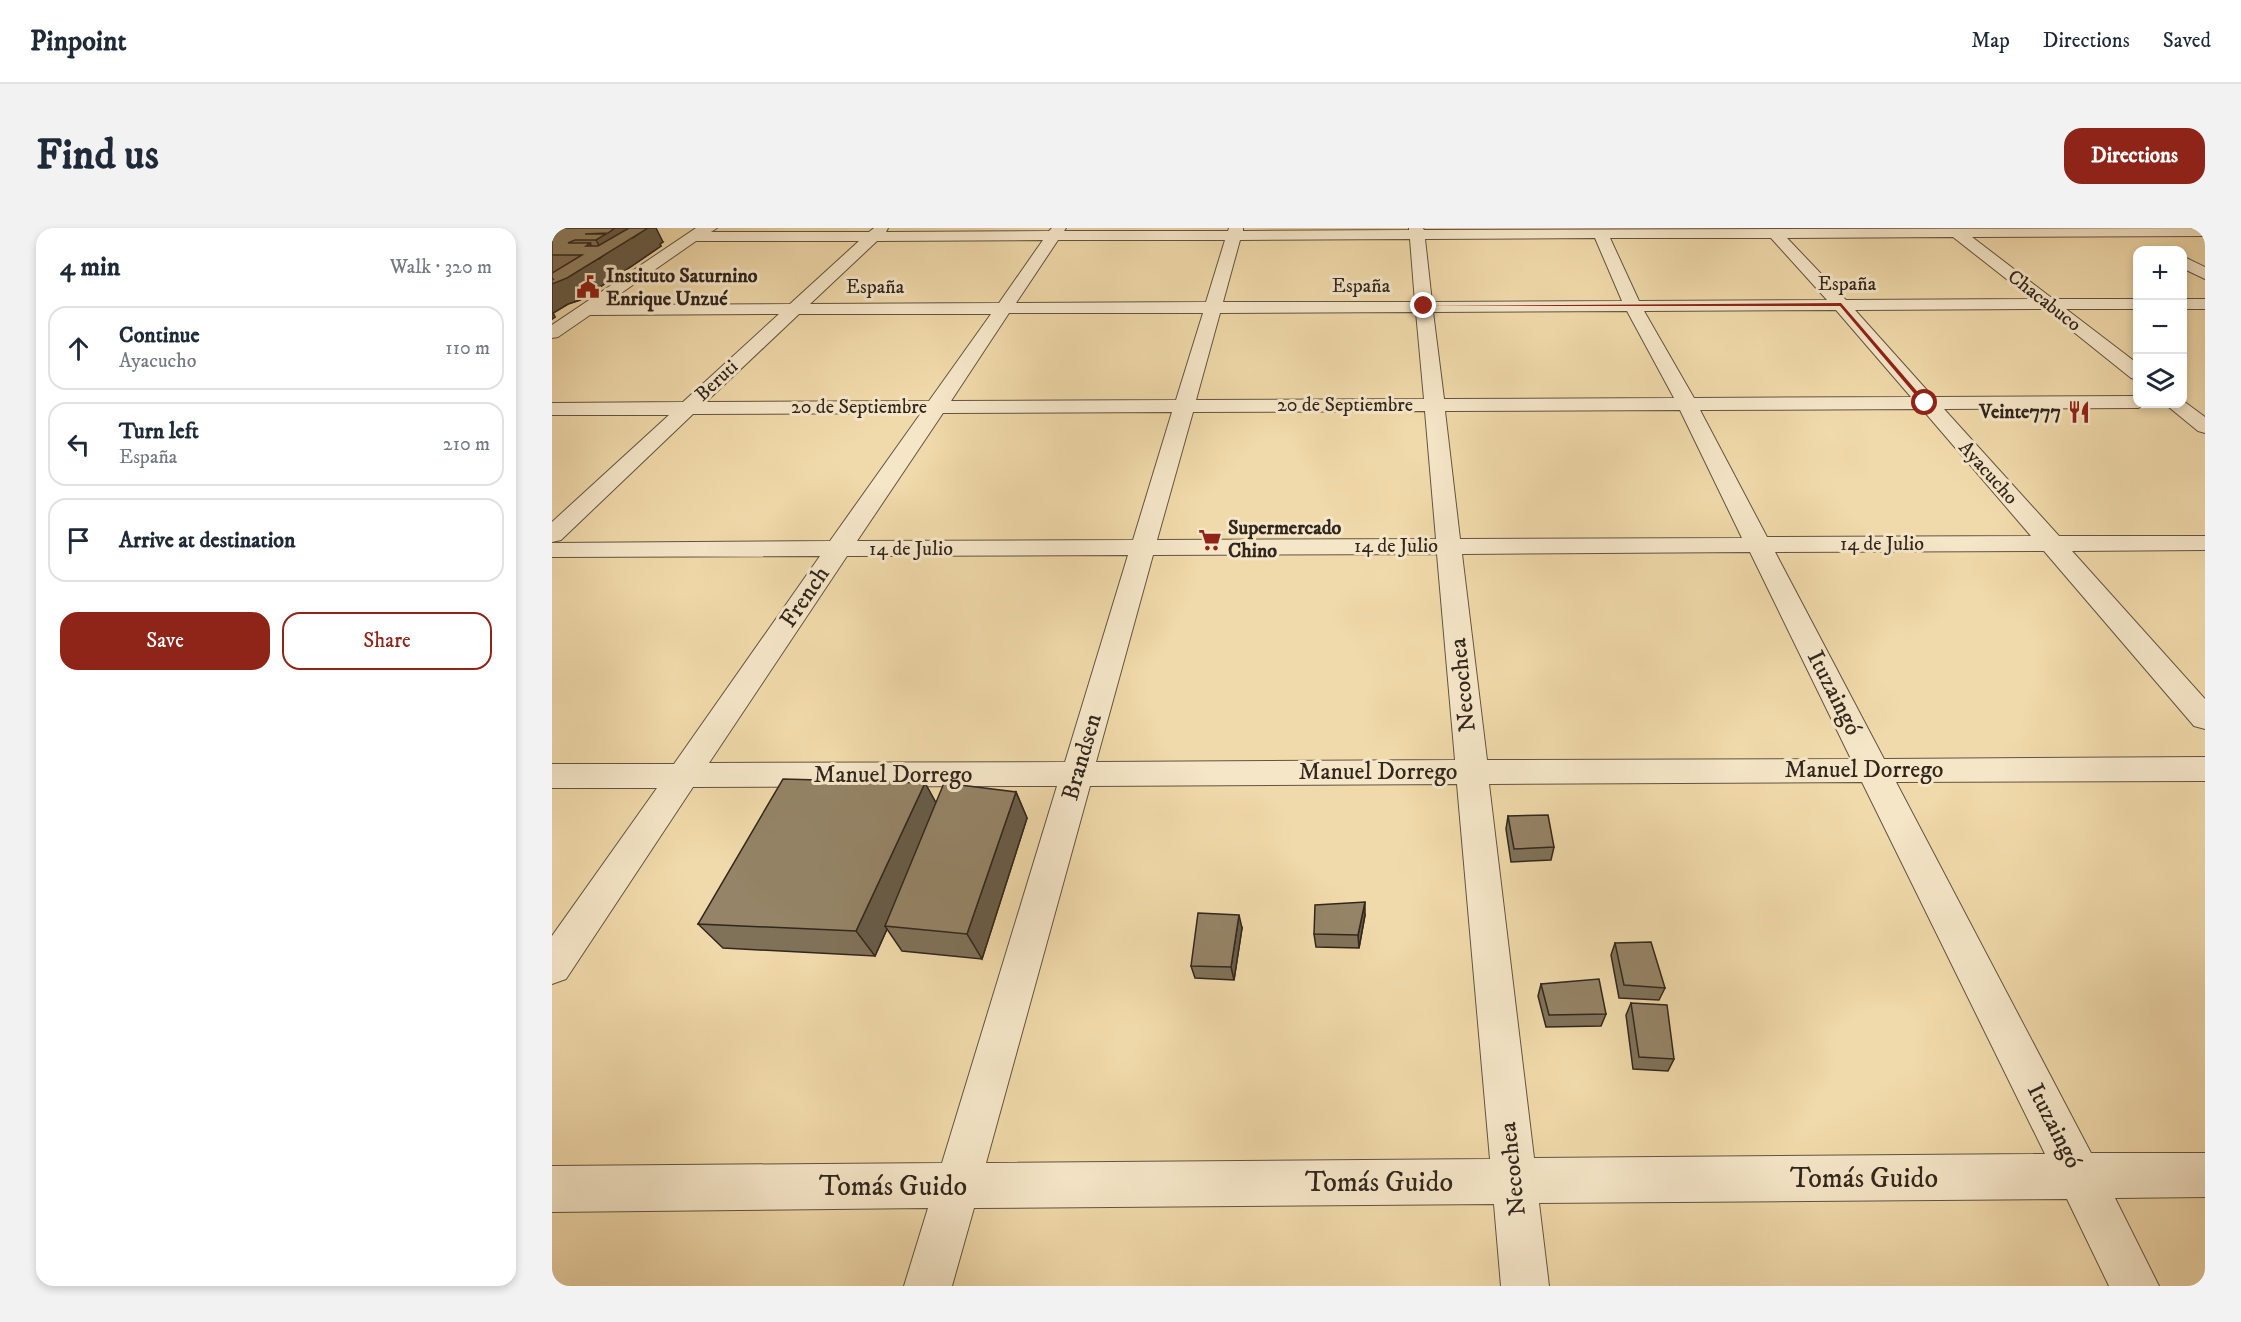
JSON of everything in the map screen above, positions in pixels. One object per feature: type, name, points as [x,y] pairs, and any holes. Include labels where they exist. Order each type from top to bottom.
[{"type":"street","name":"Chacabuco","points":[[1954,230],[2133,370]]},
{"type":"street","points":[[2130,230],[2154,244]]},
{"type":"street","points":[[552,333],[702,231],[2130,230],[2205,232]]},
{"type":"street","name":"Necochea","points":[[1417,231],[1525,1286]]},
{"type":"street","name":"Ituzaingó","points":[[1600,231],[1633,306],[1687,404],[2135,1286]]},
{"type":"street","name":"Ayacucho","points":[[1773,231],[2205,718]]},
{"type":"street","name":"Beruti","points":[[552,535],[877,232]]},
{"type":"street","name":"French","points":[[552,967],[1056,232]]},
{"type":"street","name":"Brandsen","points":[[928,1286],[1235,232]]},
{"type":"street","points":[[2187,264],[2205,274]]},
{"type":"street","name":"España","points":[[585,310],[2133,304]]},
{"type":"street","points":[[2187,304],[2205,304]]},
{"type":"street","name":"20 de Septiembre","points":[[552,409],[2133,402]]},
{"type":"street","points":[[2187,402],[2205,402]]},
{"type":"street","points":[[2180,408],[2205,427]]},
{"type":"street","name":"14 de Julio","points":[[552,550],[2205,543]]},
{"type":"street","name":"Manuel Dorrego","points":[[552,776],[2205,769]]},
{"type":"street","name":"Tomás Guido","points":[[552,1189],[2205,1175]]},
{"type":"building","points":[[552,228],[615,228],[608,233],[585,234],[606,234],[596,240],[575,240],[568,243],[590,243],[586,246],[598,246],[629,228],[648,228],[567,278],[552,284],[552,273],[582,255],[552,255]]},
{"type":"building","points":[[783,779],[925,783],[856,931],[698,924]]},
{"type":"building","points":[[944,783],[1016,792],[967,934],[885,926]]},
{"type":"building","points":[[1548,815],[1554,847],[1514,849],[1508,816]]},
{"type":"building","points":[[1365,902],[1358,935],[1314,934],[1315,905]]},
{"type":"building","points":[[1198,913],[1239,915],[1231,967],[1191,966]]},
{"type":"building","points":[[1651,942],[1665,988],[1624,985],[1615,943]]},
{"type":"building","points":[[1599,979],[1606,1014],[1549,1015],[1541,984]]},
{"type":"building","points":[[1631,1003],[1667,1005],[1674,1059],[1639,1057]]},
{"type":"place","name":"Instituto Saturnino Enrique Unzué","points":[[588,287]]},
{"type":"place","name":"Veinte777","points":[[2079,412]]},
{"type":"place","name":"Supermercado Chino","points":[[1210,540]]},
{"type":"route","points":[[1424,306],[1841,305],[1925,403]]}]
